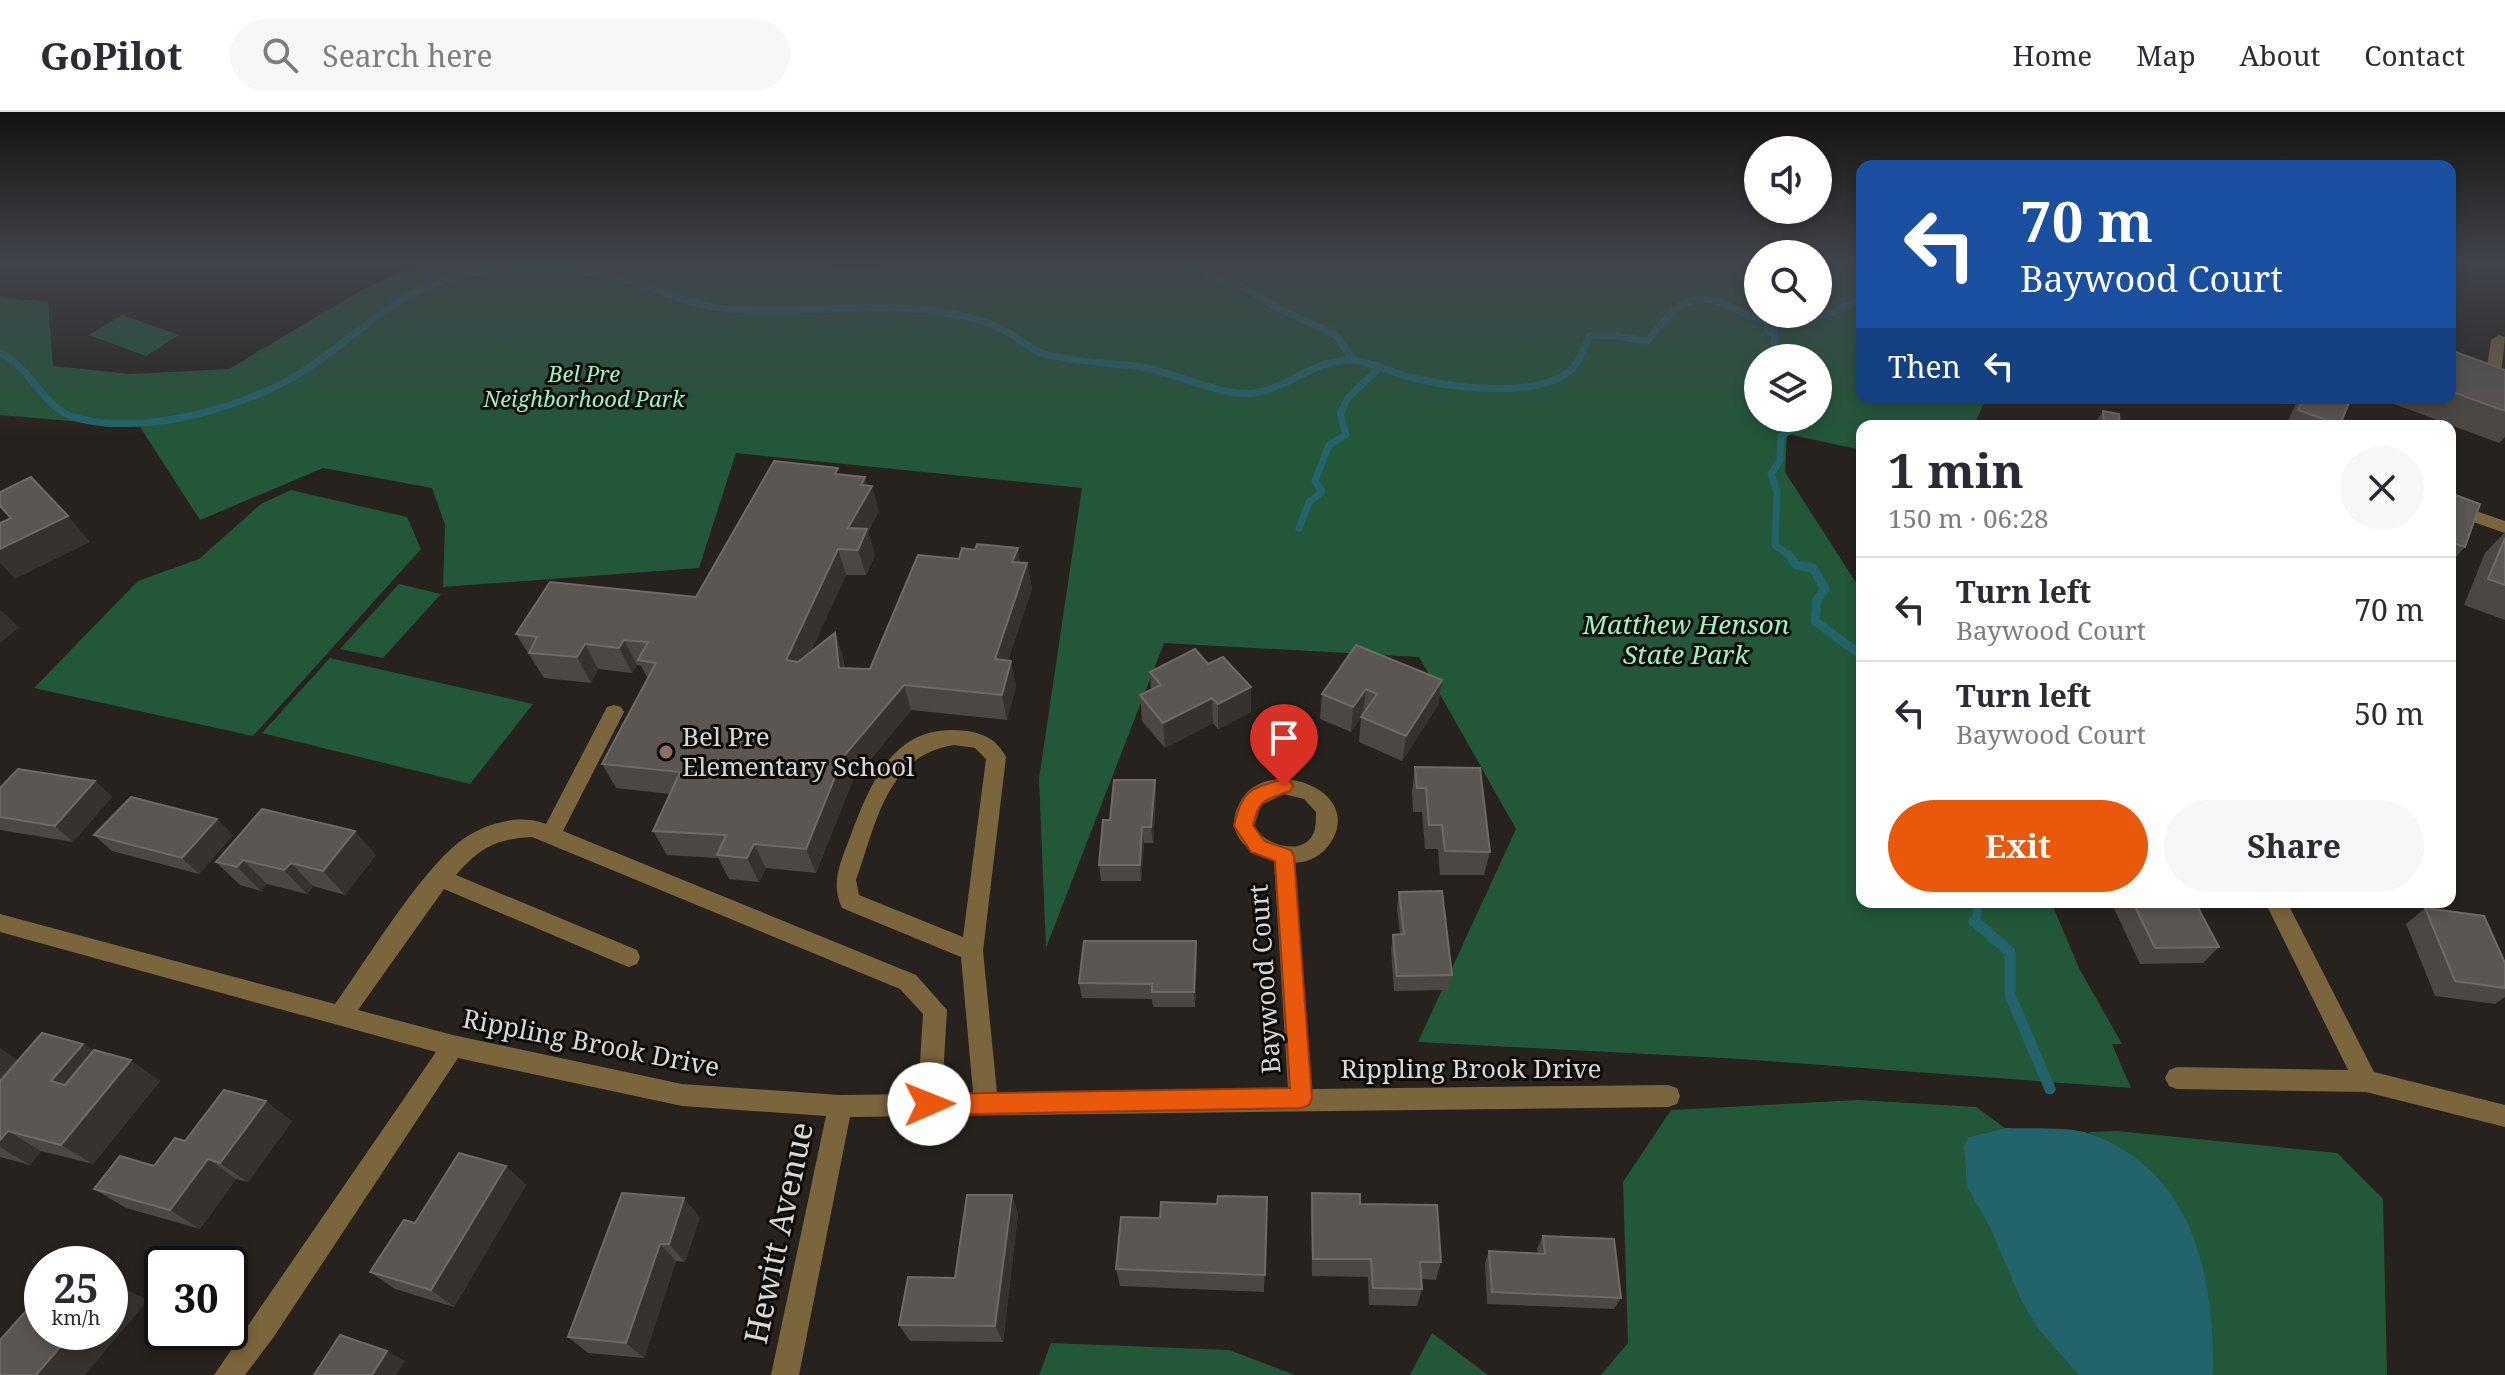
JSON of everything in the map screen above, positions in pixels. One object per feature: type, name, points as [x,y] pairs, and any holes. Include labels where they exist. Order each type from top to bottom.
[{"type":"street","points":[[2505,342],[2499,340],[2492,387],[2505,390]]},
{"type":"street","points":[[2456,510],[2505,527]]},
{"type":"street","points":[[551,835],[614,712]]},
{"type":"street","points":[[972,951],[850,901],[845,880],[880,785],[901,759],[927,741],[954,737],[981,741],[996,757],[972,951],[986,1103]]},
{"type":"street","points":[[340,1016],[441,878],[467,848],[501,830],[533,828],[908,982],[935,1010],[929,1104]]},
{"type":"street","name":"Baywood Court","points":[[1284,856],[1301,1098]]},
{"type":"street","points":[[441,878],[629,957]]},
{"type":"street","points":[[2279,908],[2366,1081]]},
{"type":"street","name":"Rippling Brook Drive","points":[[0,923],[453,1046],[682,1095],[840,1106],[1301,1098],[1668,1096]]},
{"type":"street","points":[[228,1375],[264,1329],[453,1046]]},
{"type":"street","points":[[2177,1078],[2366,1081],[2505,1116]]},
{"type":"street","name":"Hewitt Avenue","points":[[785,1375],[840,1106]]},
{"type":"green space","points":[[0,319],[49,319],[53,366],[130,374],[229,369],[313,319],[1744,319],[1744,328],[1832,328],[1832,319],[1856,319],[1856,404],[1983,404],[1977,420],[1856,420],[1856,449],[1787,434],[1785,472],[1856,583],[1856,908],[2054,908],[2079,968],[2122,1044],[2112,1044],[2131,1088],[1741,1059],[1418,1042],[1516,829],[1419,657],[1164,643],[1046,948],[1039,779],[1082,488],[736,453],[699,568],[443,587],[445,525],[432,488],[323,468],[200,520],[140,427],[0,415]]},
{"type":"green space","points":[[115,319],[133,319],[179,335],[146,356],[89,335]]},
{"type":"green space","points":[[291,490],[407,517],[421,549],[253,736],[34,688],[138,581],[199,559],[261,504]]},
{"type":"green space","points":[[399,584],[441,594],[383,658],[340,649]]},
{"type":"green space","points":[[330,658],[533,704],[470,784],[262,733]]},
{"type":"green space","points":[[1858,1100],[1976,1107],[2005,1128],[1969,1137],[2127,1153],[2088,1132],[2117,1131],[2337,1153],[2383,1199],[2387,1375],[1601,1375],[1628,1343],[1623,1182],[1671,1110]]},
{"type":"green space","points":[[1432,1333],[1488,1375],[1410,1375]]},
{"type":"green space","points":[[1051,1343],[1229,1350],[1295,1375],[1039,1375]]},
{"type":"water","points":[[2005,1128],[2082,1131],[2126,1151],[2154,1174],[2176,1201],[2191,1232],[2202,1266],[2209,1301],[2213,1375],[2079,1375],[2040,1331],[2022,1302],[1990,1227],[1967,1187],[1964,1146],[1969,1137]]},
{"type":"building","points":[[2456,352],[2505,370],[2505,411],[2456,393]]},
{"type":"building","points":[[2300,404],[2349,404],[2342,420],[2326,420],[2298,410]]},
{"type":"building","points":[[2103,411],[2119,414],[2120,420],[2104,420]]},
{"type":"building","name":"Bel Pre Elementary School","points":[[774,461],[838,468],[835,474],[865,477],[861,485],[872,486],[848,528],[867,529],[858,550],[838,549],[786,660],[798,662],[835,633],[839,668],[870,669],[918,555],[959,559],[962,548],[975,550],[977,544],[1018,548],[1012,562],[1027,563],[995,659],[1011,661],[1002,695],[904,685],[843,757],[806,849],[754,844],[747,858],[717,855],[726,835],[653,831],[680,772],[602,764],[656,663],[638,660],[648,642],[624,640],[619,648],[585,644],[577,657],[529,653],[537,637],[516,634],[550,582],[696,597]]},
{"type":"building","points":[[31,477],[68,516],[0,549],[0,523],[11,518],[0,506],[0,492]]},
{"type":"building","points":[[2456,495],[2480,504],[2465,547],[2456,544]]},
{"type":"building","points":[[2505,538],[2505,585],[2488,579]]},
{"type":"building","points":[[1356,645],[1442,680],[1406,736],[1361,717],[1377,694],[1366,689],[1353,707],[1322,694]]},
{"type":"building","points":[[1195,649],[1208,664],[1223,657],[1251,687],[1218,704],[1212,698],[1163,723],[1140,695],[1161,685],[1150,672]]},
{"type":"building","points":[[1415,767],[1480,768],[1490,852],[1445,851],[1442,825],[1429,825],[1426,788],[1417,788]]},
{"type":"building","points":[[18,769],[95,781],[55,826],[0,817],[0,788]]},
{"type":"building","points":[[1114,780],[1155,780],[1151,827],[1142,827],[1140,865],[1099,865],[1103,820],[1110,820]]},
{"type":"building","points":[[131,797],[217,819],[182,858],[94,835]]},
{"type":"building","points":[[262,809],[355,831],[323,871],[291,863],[284,870],[243,860],[237,867],[216,862]]},
{"type":"building","points":[[1442,891],[1452,975],[1397,976],[1393,935],[1404,934],[1399,892]]},
{"type":"building","points":[[2136,908],[2198,908],[2219,947],[2155,948]]},
{"type":"building","points":[[2425,908],[2484,916],[2505,963],[2505,988],[2455,981]]},
{"type":"building","points":[[1084,941],[1196,941],[1194,992],[1152,992],[1152,984],[1079,983]]},
{"type":"building","points":[[42,1033],[83,1044],[51,1081],[65,1085],[94,1050],[131,1060],[61,1145],[8,1131],[0,1140],[0,1081]]},
{"type":"building","points":[[224,1090],[266,1101],[220,1163],[208,1159],[170,1210],[94,1189],[120,1156],[154,1166],[175,1138],[185,1141]]},
{"type":"building","points":[[459,1153],[506,1166],[431,1290],[370,1272],[404,1220],[415,1223]]},
{"type":"building","points":[[622,1193],[684,1198],[669,1244],[660,1244],[626,1343],[568,1337]]},
{"type":"building","points":[[1312,1193],[1360,1194],[1360,1204],[1437,1205],[1441,1262],[1420,1262],[1422,1289],[1373,1288],[1371,1259],[1313,1259]]},
{"type":"building","points":[[967,1195],[1012,1195],[995,1326],[899,1325],[908,1277],[955,1278]]},
{"type":"building","points":[[1218,1196],[1267,1197],[1265,1275],[1116,1269],[1121,1217],[1160,1218],[1161,1202],[1217,1204]]},
{"type":"building","points":[[1543,1236],[1614,1239],[1621,1298],[1492,1292],[1489,1251],[1545,1254]]},
{"type":"building","points":[[24,1313],[24,1350],[58,1350],[36,1375],[0,1375],[0,1340]]},
{"type":"building","points":[[340,1335],[387,1351],[372,1375],[314,1375]]},
{"type":"waterway","points":[[0,353],[21,368],[65,413],[104,423],[135,423],[200,414],[263,392],[314,364],[374,319]]},
{"type":"waterway","points":[[974,319],[998,327],[1044,354],[1146,368],[1237,393],[1267,390],[1322,365],[1351,360],[1409,377],[1467,387],[1534,386],[1572,369],[1590,336],[1612,335],[1647,341],[1666,319]]},
{"type":"waterway","points":[[1301,319],[1336,335],[1353,360]]},
{"type":"waterway","points":[[1760,319],[1780,322],[1810,319]]},
{"type":"waterway","points":[[1767,328],[1775,334],[1773,344]]},
{"type":"waterway","points":[[1299,528],[1309,502],[1322,492],[1315,481],[1329,445],[1346,435],[1340,414],[1348,398],[1380,367]]},
{"type":"waterway","points":[[1787,432],[1781,436],[1780,460],[1771,474],[1777,491],[1775,545],[1790,556]]},
{"type":"waterway","points":[[1790,556],[1796,565],[1813,568],[1825,589],[1817,600],[1815,621],[1856,652]]},
{"type":"waterway","points":[[1976,923],[1977,908]]},
{"type":"waterway","points":[[1976,923],[2010,952],[2010,995],[2050,1089]]},
{"type":"place","name":"Bel Pre Elementary School","points":[[666,752]]},
{"type":"route","points":[[929,1104],[1301,1098],[1284,856],[1257,846],[1248,837],[1244,826],[1244,814],[1249,803],[1258,794],[1284,786]]},
{"type":"park label","name":"Bel Pre Neighborhood Park","points":[[584,386]]},
{"type":"park label","name":"Matthew Henson State Park","points":[[1686,640]]}]
